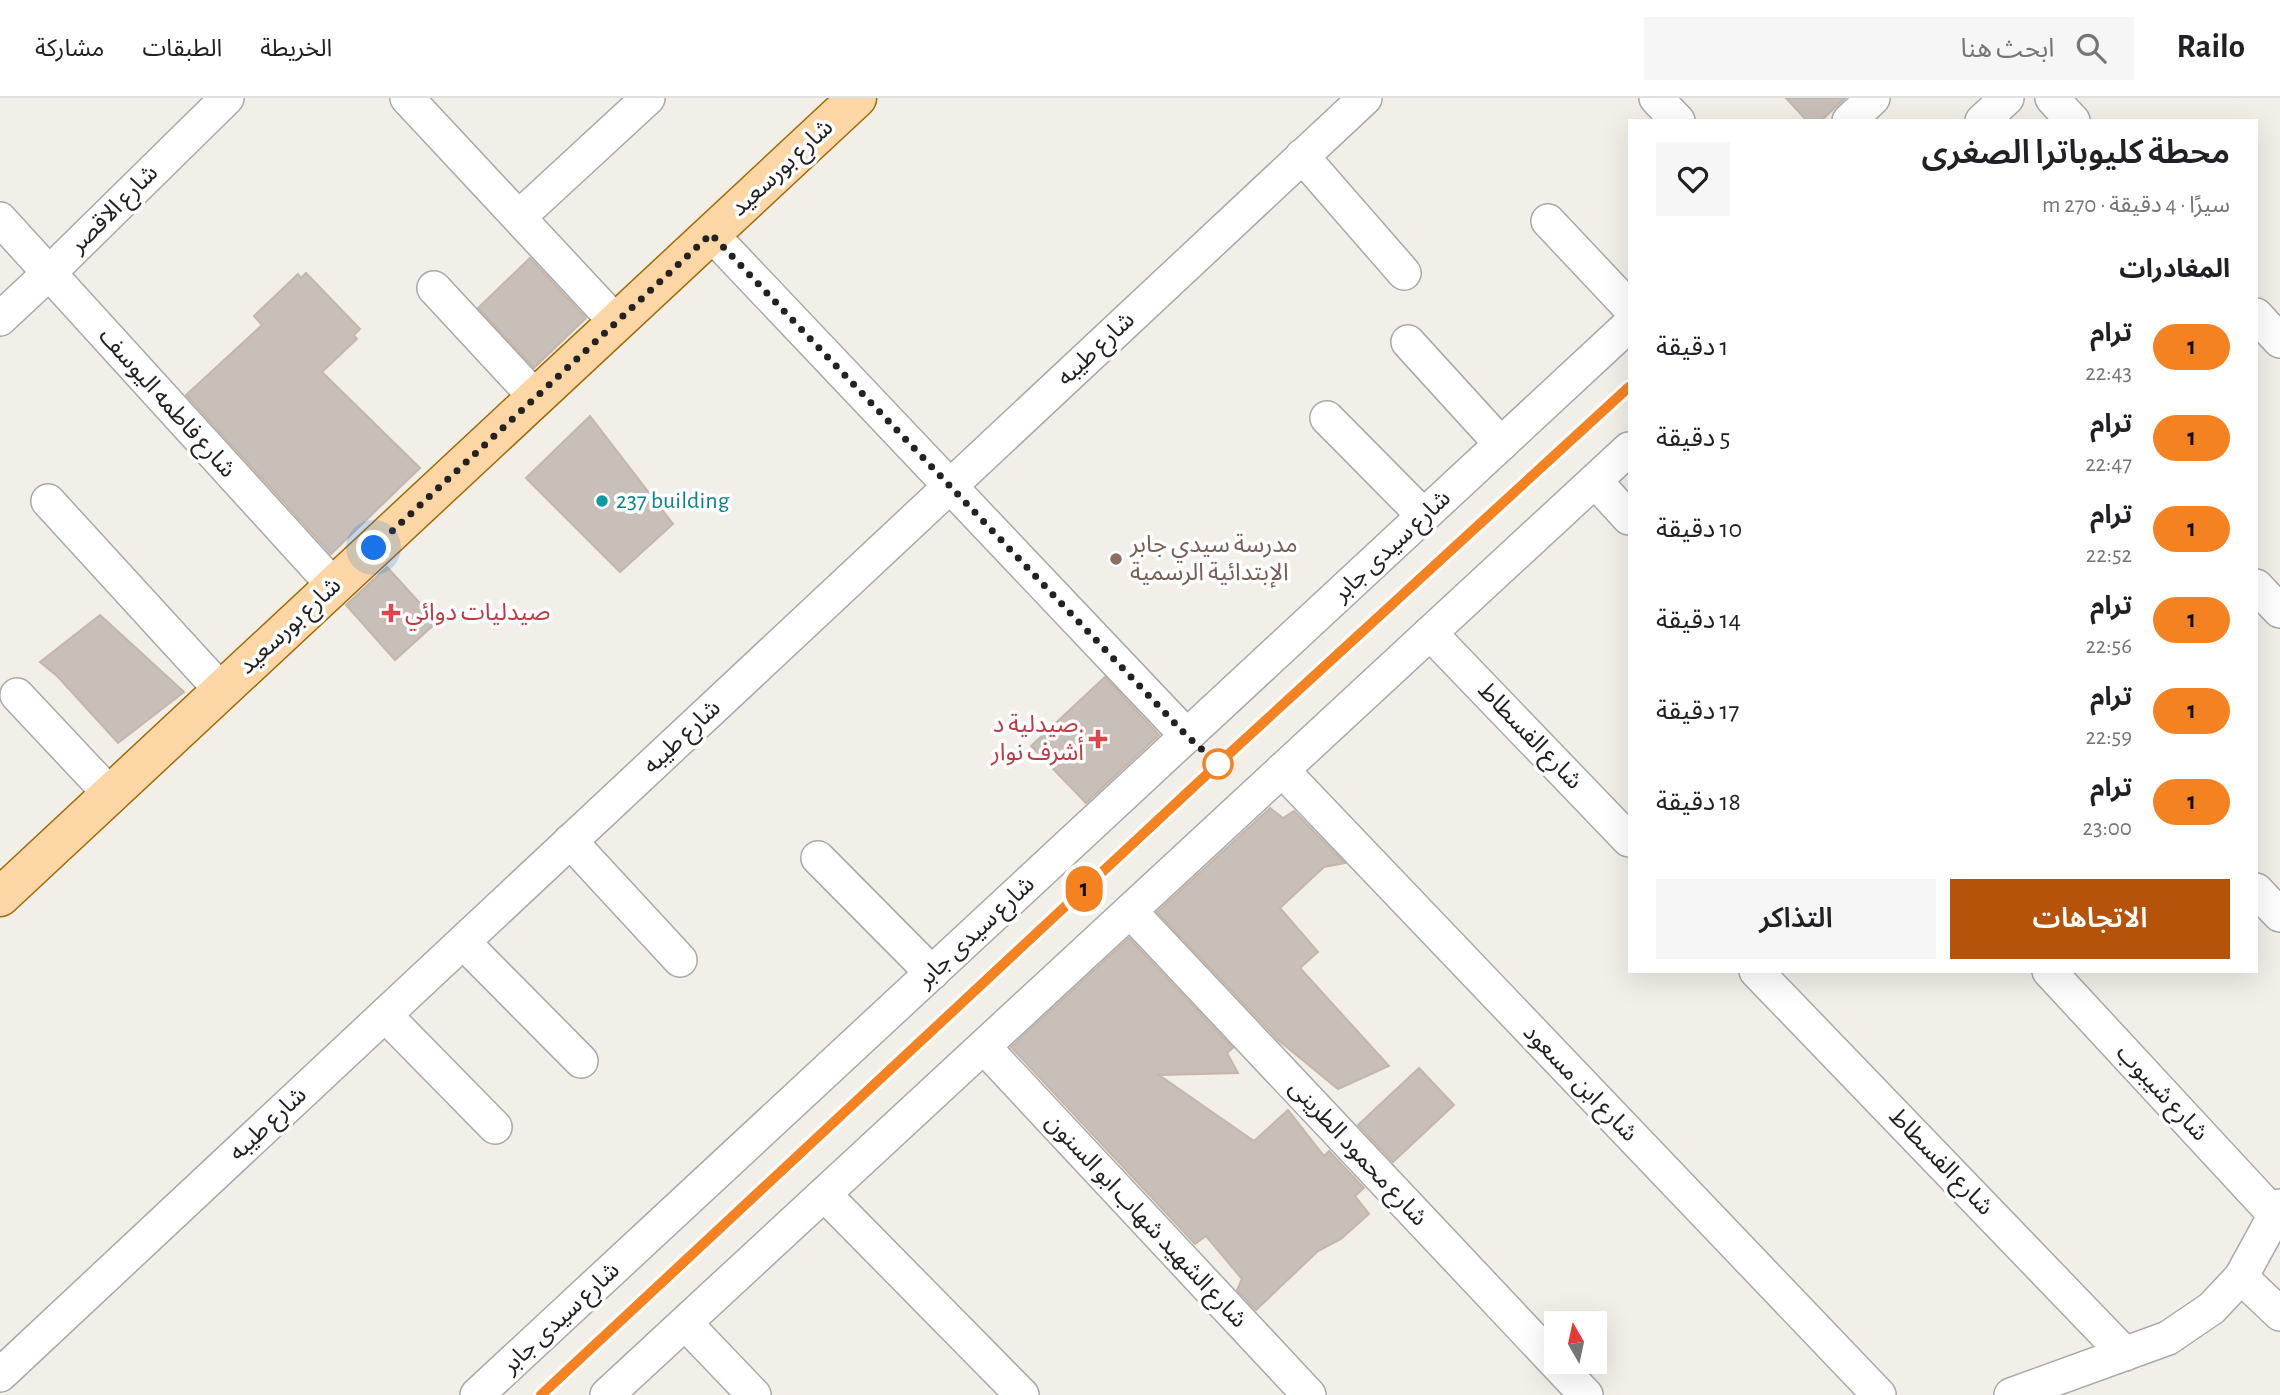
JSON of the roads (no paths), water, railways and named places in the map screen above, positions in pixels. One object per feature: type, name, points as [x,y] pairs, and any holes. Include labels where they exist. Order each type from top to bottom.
[{"type":"main road","name":"شارع بورسعيد","points":[[0,897],[857,98]]},
{"type":"street","name":"شارع الاقصر","points":[[0,319],[227,98]]},
{"type":"street","points":[[407,98],[616,322]]},
{"type":"street","points":[[519,217],[648,98]]},
{"type":"street","name":"شارع طيبه","points":[[0,1376],[1365,98]]},
{"type":"street","points":[[1656,98],[1676,119]]},
{"type":"street","points":[[1851,119],[1874,98]]},
{"type":"street","points":[[1984,119],[2007,98]]},
{"type":"street","points":[[2052,98],[2071,119]]},
{"type":"street","points":[[1302,156],[1404,274]]},
{"type":"street","name":"شارع فاطمه اليوسف","points":[[0,219],[334,586]]},
{"type":"street","points":[[1548,221],[1628,306]]},
{"type":"street","points":[[711,234],[1187,736]]},
{"type":"street","points":[[433,288],[536,397]]},
{"type":"street","points":[[2258,317],[2280,341]]},
{"type":"street","name":"شارع سيدى جابر","points":[[478,1395],[1628,327]]},
{"type":"street","points":[[1408,342],[1502,444]]},
{"type":"street","points":[[1327,418],[1424,516]]},
{"type":"street","points":[[607,1395],[1628,450]]},
{"type":"street","points":[[1595,481],[1628,517]]},
{"type":"street","points":[[48,501],[221,690]]},
{"type":"street","points":[[2258,588],[2280,611]]},
{"type":"street","name":"شارع الفسطاط","points":[[1430,633],[1628,839]]},
{"type":"street","points":[[17,695],[110,794]]},
{"type":"street","name":"شارع ابن مسعود","points":[[1282,770],[1879,1395]]},
{"type":"street","points":[[570,841],[680,960]]},
{"type":"street","points":[[818,858],[932,973]]},
{"type":"street","points":[[2258,892],[2280,915]]},
{"type":"street","name":"شارع محمود الطرينى","points":[[1130,911],[1586,1395]]},
{"type":"street","points":[[463,942],[581,1061]]},
{"type":"street","name":"شارع الفسطاط","points":[[1758,973],[2125,1354]]},
{"type":"street","name":"شارع شيبوب","points":[[2051,973],[2278,1210]]},
{"type":"street","points":[[385,1015],[495,1127]]},
{"type":"street","name":"شارع الشهيد شهاب ابو السنون","points":[[984,1047],[1309,1395]]},
{"type":"street","points":[[824,1194],[1022,1395]]},
{"type":"street","points":[[2011,1395],[2168,1338],[2213,1308],[2241,1277],[2278,1210]]},
{"type":"street","points":[[2241,1277],[2280,1314]]},
{"type":"street","points":[[685,1323],[754,1395]]},
{"type":"tram line","name":"1","points":[[541,1395],[1218,764],[1628,388]]},
{"type":"place","name":"237 building","points":[[602,501]]},
{"type":"place","name":"مدرسة سيدي جابر الإبتدائية الرسمية","points":[[1116,559]]},
{"type":"place","name":"صيدليات دوائي","points":[[391,613]]},
{"type":"place","name":"صيدلية د. أشرف نوار","points":[[1098,739]]}]
